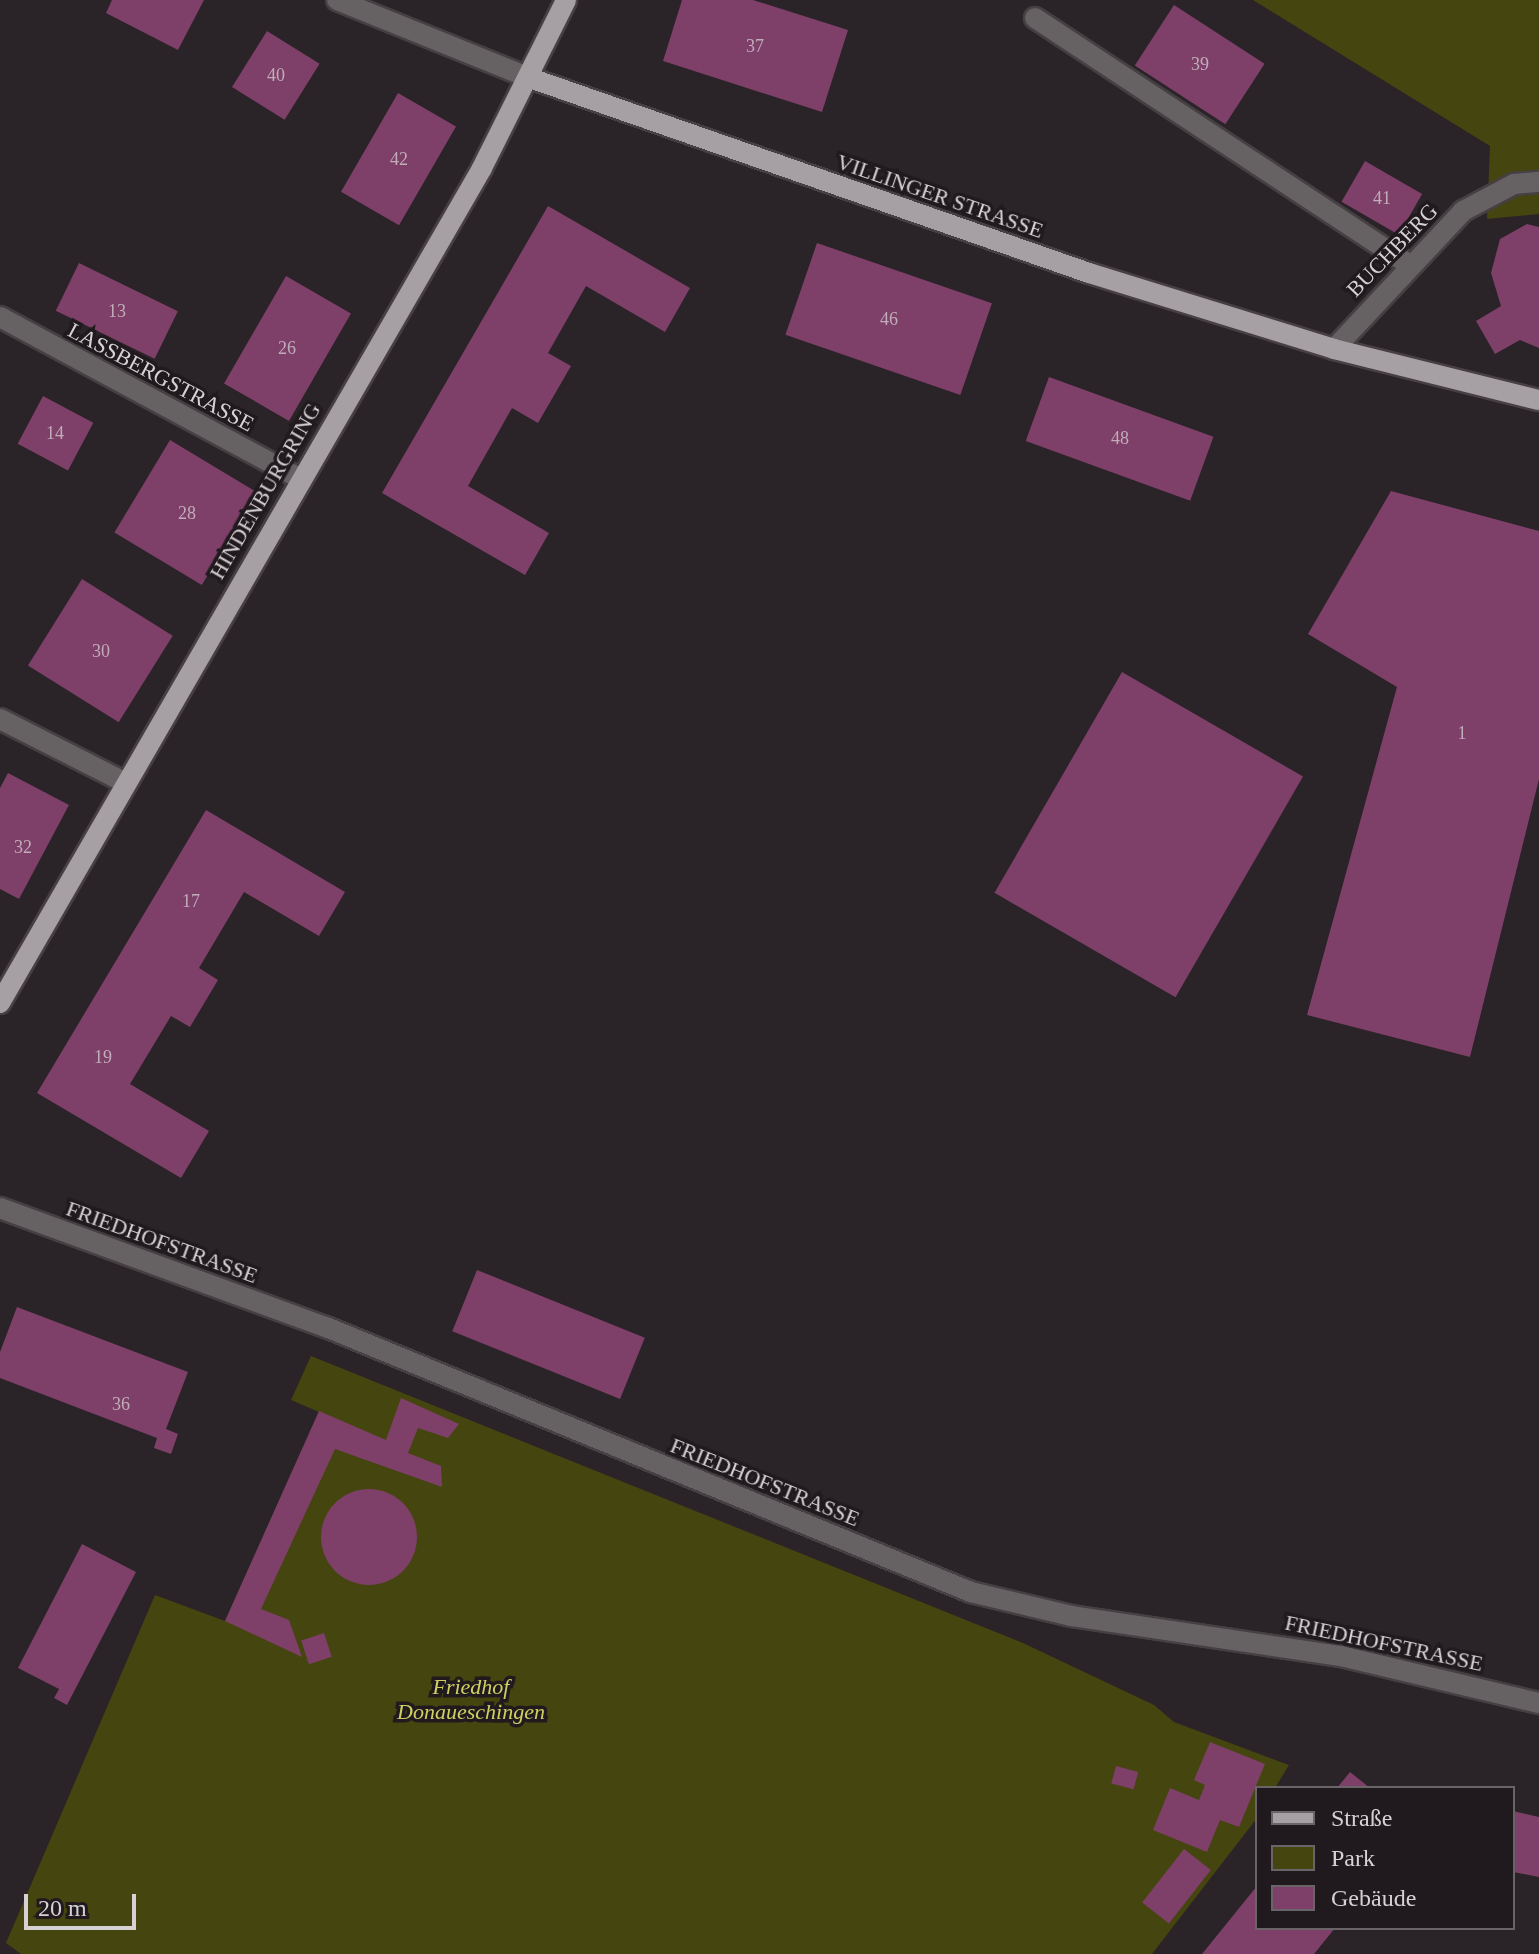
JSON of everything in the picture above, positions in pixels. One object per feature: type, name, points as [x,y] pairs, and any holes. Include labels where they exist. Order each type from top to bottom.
[{"type":"main road","name":"HINDENBURGRING","points":[[0,1003],[530,78],[566,0]]},
{"type":"main road","name":"VILLINGER STRASSE","points":[[530,78],[1089,273],[1334,349],[1539,400]]},
{"type":"street","name":"VILLINGER STRASSE","points":[[337,0],[530,78]]},
{"type":"street","points":[[1035,18],[1407,263]]},
{"type":"street","name":"BUCHBERG","points":[[1334,349],[1407,263],[1463,211],[1514,184],[1539,182]]},
{"type":"street","name":"LASSBERGSTRASSE","points":[[0,317],[299,478]]},
{"type":"street","points":[[0,719],[126,783]]},
{"type":"street","name":"FRIEDHOFSTRASSE","points":[[0,1208],[326,1327],[971,1592],[1072,1616],[1341,1656],[1539,1703]]},
{"type":"green space","points":[[1253,0],[1539,0],[1539,214],[1487,219],[1490,146]]},
{"type":"green space","name":"Friedhof Donaueschingen","points":[[311,1356],[1023,1643],[1154,1705],[1174,1722],[1289,1765],[1276,1786],[1255,1786],[1255,1821],[1152,1954],[21,1954],[6,1943],[155,1595],[225,1621],[319,1412],[291,1400]]},
{"type":"building","points":[[112,0],[204,0],[178,50],[106,13]]},
{"type":"building","points":[[682,0],[753,0],[848,30],[822,112],[663,61]]},
{"type":"building","points":[[1174,5],[1265,64],[1225,124],[1135,65]]},
{"type":"building","points":[[267,31],[320,64],[285,120],[232,87]]},
{"type":"building","points":[[398,93],[456,126],[399,225],[341,192]]},
{"type":"building","points":[[1365,161],[1422,194],[1399,235],[1342,202]]},
{"type":"building","points":[[548,206],[690,288],[665,332],[586,286],[548,353],[571,366],[538,423],[512,408],[468,486],[549,533],[525,575],[382,493]]},
{"type":"building","points":[[1527,224],[1539,227],[1539,348],[1520,340],[1495,354],[1476,321],[1501,306],[1491,273],[1500,239]]},
{"type":"building","points":[[817,243],[992,303],[960,395],[785,335]]},
{"type":"building","points":[[79,263],[178,311],[155,359],[56,311]]},
{"type":"building","points":[[286,276],[351,314],[289,421],[224,383]]},
{"type":"building","points":[[1049,377],[1213,437],[1190,501],[1026,441]]},
{"type":"building","points":[[43,396],[93,423],[68,470],[18,444]]},
{"type":"building","points":[[170,440],[257,493],[202,585],[114,533]]},
{"type":"building","points":[[1391,491],[1539,531],[1539,779],[1470,1057],[1307,1015],[1397,687],[1308,634]]},
{"type":"building","points":[[82,579],[173,636],[119,722],[28,666]]},
{"type":"building","points":[[1122,672],[1303,777],[1175,997],[994,893]]},
{"type":"building","points":[[8,773],[69,805],[19,899],[0,889],[0,788]]},
{"type":"building","points":[[206,810],[345,892],[319,936],[244,892],[199,968],[218,980],[190,1027],[171,1016],[130,1084],[209,1131],[181,1178],[37,1093]]},
{"type":"building","points":[[477,1270],[645,1338],[620,1399],[452,1331]]},
{"type":"building","points":[[17,1307],[188,1372],[166,1429],[178,1434],[171,1454],[154,1448],[157,1438],[0,1378],[0,1352]]},
{"type":"building","points":[[401,1398],[459,1424],[448,1438],[418,1428],[408,1453],[441,1466],[442,1487],[335,1449],[261,1609],[289,1620],[302,1657],[225,1621],[319,1411],[386,1440]]},
{"type":"building","points":[[369,1489],[387,1493],[403,1503],[413,1519],[417,1537],[413,1555],[403,1571],[387,1581],[369,1585],[351,1581],[335,1571],[325,1555],[321,1537],[325,1519],[335,1503],[351,1493]]},
{"type":"building","points":[[82,1544],[136,1572],[67,1705],[54,1698],[59,1689],[18,1668]]},
{"type":"building","points":[[324,1633],[332,1657],[309,1664],[301,1640]]},
{"type":"building","points":[[1210,1742],[1265,1764],[1239,1827],[1220,1820],[1207,1852],[1153,1830],[1170,1788],[1199,1800],[1205,1785],[1194,1780]]},
{"type":"building","points":[[1116,1766],[1138,1772],[1134,1789],[1111,1783]]},
{"type":"building","points":[[1350,1772],[1368,1786],[1339,1786]]},
{"type":"building","points":[[1515,1811],[1539,1817],[1539,1877],[1515,1872]]},
{"type":"building","points":[[1184,1849],[1211,1870],[1169,1924],[1142,1903]]},
{"type":"building","points":[[1255,1888],[1255,1930],[1333,1930],[1314,1954],[1202,1954]]}]
